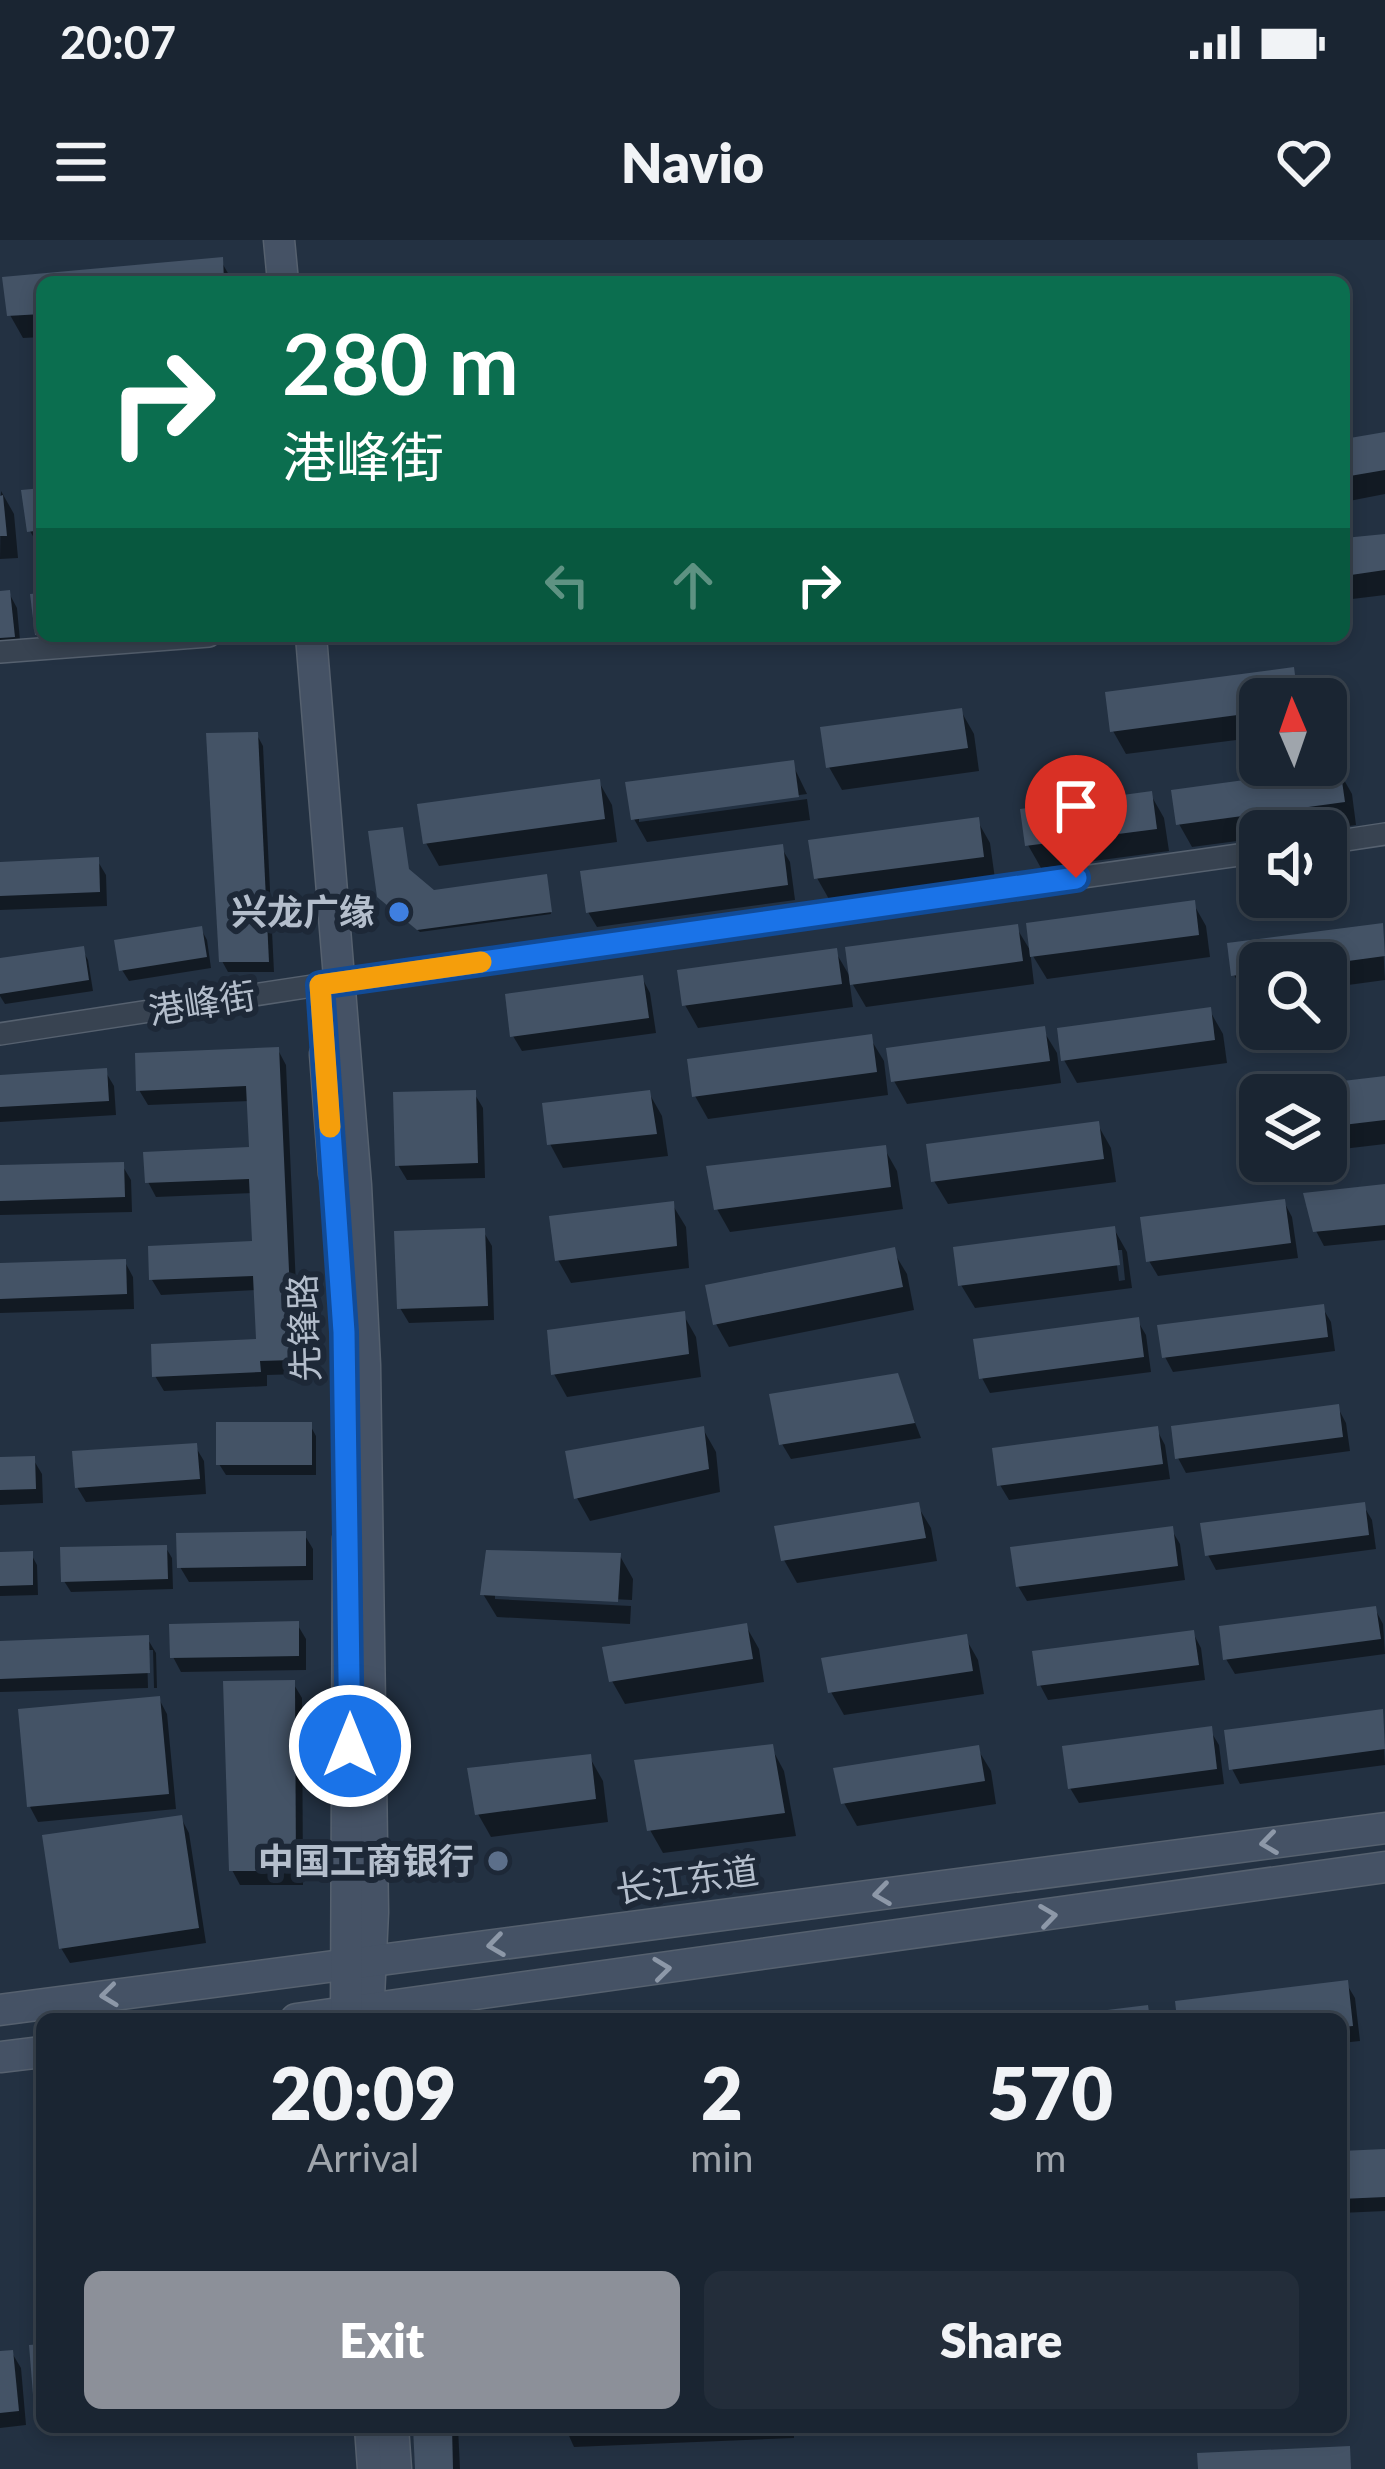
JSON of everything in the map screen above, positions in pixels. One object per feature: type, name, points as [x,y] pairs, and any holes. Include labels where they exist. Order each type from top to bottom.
[{"type":"main road","points":[[264,240],[267,276]]},
{"type":"main road","points":[[279,240],[282,276]]},
{"type":"main road","name":"先锋路","points":[[295,642],[330,983],[346,1400],[350,1917],[357,1963],[357,2013]]},
{"type":"main road","points":[[311,642],[330,983]]},
{"type":"main road","name":"长江东道","points":[[0,2010],[1385,1828]]},
{"type":"main road","points":[[371,2013],[1385,1867]]},
{"type":"main road","points":[[0,2057],[36,2053]]},
{"type":"main road","points":[[370,2433],[373,2469]]},
{"type":"main road","points":[[393,2433],[396,2469]]},
{"type":"street","points":[[0,652],[130,642]]},
{"type":"street","points":[[1347,840],[1385,834]]},
{"type":"street","name":"港峰街","points":[[0,1034],[1239,855]]},
{"type":"building","points":[[223,257],[224,276],[36,276],[36,314],[7,316],[2,277]]},
{"type":"building","points":[[1385,432],[1385,470],[1350,476],[1350,438]]},
{"type":"building","points":[[36,489],[36,531],[27,532],[21,490]]},
{"type":"building","points":[[3,495],[7,536],[0,536]]},
{"type":"building","points":[[1385,534],[1385,570],[1350,575],[1350,537]]},
{"type":"building","points":[[10,590],[15,637],[0,638],[0,591]]},
{"type":"building","points":[[30,594],[36,594],[36,635],[35,635]]},
{"type":"building","points":[[1294,667],[1295,678],[1239,678],[1239,715],[1110,732],[1105,692]]},
{"type":"building","points":[[962,708],[968,748],[826,768],[820,727]]},
{"type":"building","points":[[258,732],[269,962],[219,962],[206,733]]},
{"type":"building","points":[[794,760],[799,797],[631,820],[625,782]]},
{"type":"building","points":[[600,779],[605,819],[423,844],[417,804]]},
{"type":"building","points":[[1239,781],[1239,786],[1343,786],[1345,802],[1239,810],[1239,816],[1176,825],[1171,790]]},
{"type":"building","points":[[1152,791],[1157,829],[1025,846],[1020,809]]},
{"type":"building","points":[[979,817],[984,857],[814,879],[808,840]]},
{"type":"building","points":[[403,827],[409,869],[434,890],[547,874],[552,912],[417,930],[377,897],[368,831]]},
{"type":"building","points":[[783,844],[788,885],[586,913],[580,871]]},
{"type":"building","points":[[99,857],[100,892],[0,896],[0,862]]},
{"type":"building","points":[[1195,900],[1199,935],[1030,957],[1026,923]]},
{"type":"building","points":[[1383,923],[1385,956],[1347,961],[1347,942],[1239,942],[1239,975],[1231,976],[1227,943]]},
{"type":"building","points":[[1018,924],[1023,961],[850,985],[845,947]]},
{"type":"building","points":[[202,926],[207,957],[119,971],[114,940]]},
{"type":"building","points":[[84,946],[89,980],[0,994],[0,958]]},
{"type":"building","points":[[837,948],[842,984],[682,1006],[677,970]]},
{"type":"building","points":[[643,975],[649,1018],[510,1037],[505,994]]},
{"type":"building","points":[[1211,1007],[1215,1040],[1061,1061],[1057,1028]]},
{"type":"building","points":[[1045,1026],[1050,1061],[891,1082],[886,1048]]},
{"type":"building","points":[[872,1034],[877,1072],[692,1097],[687,1059]]},
{"type":"building","points":[[279,1047],[293,1360],[260,1361],[261,1372],[152,1377],[151,1344],[256,1339],[253,1276],[149,1280],[148,1246],[252,1241],[249,1179],[145,1183],[143,1152],[249,1147],[246,1086],[136,1091],[135,1053]]},
{"type":"building","points":[[107,1068],[109,1101],[0,1107],[0,1075]]},
{"type":"building","points":[[1385,1076],[1385,1120],[1347,1125],[1347,1080]]},
{"type":"building","points":[[476,1090],[478,1163],[395,1166],[393,1092]]},
{"type":"building","points":[[650,1090],[657,1134],[547,1145],[542,1103]]},
{"type":"building","points":[[1099,1121],[1104,1159],[931,1182],[926,1144]]},
{"type":"building","points":[[886,1145],[891,1187],[714,1210],[706,1166]]},
{"type":"building","points":[[124,1162],[125,1197],[0,1201],[0,1165]]},
{"type":"building","points":[[1385,1184],[1385,1225],[1313,1232],[1303,1193]]},
{"type":"building","points":[[1285,1199],[1291,1243],[1146,1262],[1140,1217]]},
{"type":"building","points":[[674,1201],[677,1246],[555,1261],[549,1216]]},
{"type":"building","points":[[1115,1226],[1120,1265],[958,1286],[953,1247]]},
{"type":"building","points":[[485,1228],[488,1306],[397,1309],[394,1231]]},
{"type":"building","points":[[895,1247],[903,1287],[713,1325],[705,1285]]},
{"type":"building","points":[[126,1259],[127,1294],[0,1299],[0,1263]]},
{"type":"building","points":[[1324,1304],[1328,1337],[1162,1358],[1157,1325]]},
{"type":"building","points":[[685,1311],[689,1354],[551,1375],[547,1330]]},
{"type":"building","points":[[1139,1317],[1144,1357],[979,1379],[973,1339]]},
{"type":"building","points":[[898,1373],[915,1423],[779,1445],[769,1394]]},
{"type":"building","points":[[1339,1404],[1343,1437],[1175,1459],[1171,1426]]},
{"type":"building","points":[[216,1422],[312,1422],[312,1465],[216,1465]]},
{"type":"building","points":[[704,1426],[709,1469],[574,1499],[565,1451]]},
{"type":"building","points":[[1158,1426],[1163,1464],[997,1486],[992,1448]]},
{"type":"building","points":[[197,1443],[200,1479],[75,1488],[72,1451]]},
{"type":"building","points":[[35,1456],[36,1489],[0,1490],[0,1457]]},
{"type":"building","points":[[919,1502],[926,1538],[781,1561],[774,1526]]},
{"type":"building","points":[[1365,1502],[1369,1535],[1205,1556],[1200,1523]]},
{"type":"building","points":[[1173,1526],[1178,1566],[1016,1587],[1010,1547]]},
{"type":"building","points":[[306,1531],[306,1566],[177,1568],[176,1533]]},
{"type":"building","points":[[167,1545],[168,1579],[61,1582],[60,1547]]},
{"type":"building","points":[[486,1550],[621,1553],[618,1602],[480,1595]]},
{"type":"building","points":[[33,1551],[33,1585],[0,1586],[0,1552]]},
{"type":"building","points":[[1376,1606],[1381,1639],[1223,1660],[1219,1626]]},
{"type":"building","points":[[299,1621],[299,1656],[170,1658],[169,1624]]},
{"type":"building","points":[[747,1623],[753,1659],[609,1682],[602,1647]]},
{"type":"building","points":[[1194,1630],[1199,1665],[1037,1686],[1032,1651]]},
{"type":"building","points":[[967,1634],[973,1671],[828,1693],[821,1658]]},
{"type":"building","points":[[149,1635],[150,1673],[0,1679],[0,1641]]},
{"type":"building","points":[[295,1680],[296,1871],[229,1871],[223,1681]]},
{"type":"building","points":[[160,1696],[169,1794],[27,1807],[18,1709]]},
{"type":"building","points":[[1383,1709],[1385,1749],[1229,1770],[1224,1730]]},
{"type":"building","points":[[1212,1726],[1217,1769],[1068,1789],[1062,1746]]},
{"type":"building","points":[[773,1744],[785,1813],[647,1831],[634,1760]]},
{"type":"building","points":[[979,1745],[985,1781],[841,1804],[833,1768]]},
{"type":"building","points":[[591,1754],[596,1799],[475,1815],[467,1768]]},
{"type":"building","points":[[182,1815],[199,1928],[59,1949],[42,1835]]},
{"type":"building","points":[[1348,1980],[1353,2026],[1347,2026],[1347,2013],[1176,2013],[1175,2001]]},
{"type":"building","points":[[1148,2005],[1149,2013],[1083,2013]]},
{"type":"building","points":[[1385,2149],[1385,2197],[1347,2199],[1347,2151]]},
{"type":"building","points":[[36,2344],[34,2407],[29,2345]]},
{"type":"building","points":[[13,2350],[19,2411],[0,2413],[0,2351]]},
{"type":"building","points":[[413,2433],[452,2433],[453,2469],[415,2469]]},
{"type":"building","points":[[1350,2446],[1351,2469],[1198,2469],[1197,2453]]},
{"type":"slow traffic","points":[[330,1127],[320,985],[481,962]]},
{"type":"place","name":"兴龙广缘","points":[[399,912]]},
{"type":"place","name":"中国工商银行","points":[[498,1861]]},
{"type":"route","points":[[350,1746],[344,1332],[320,985],[1076,878]]}]
